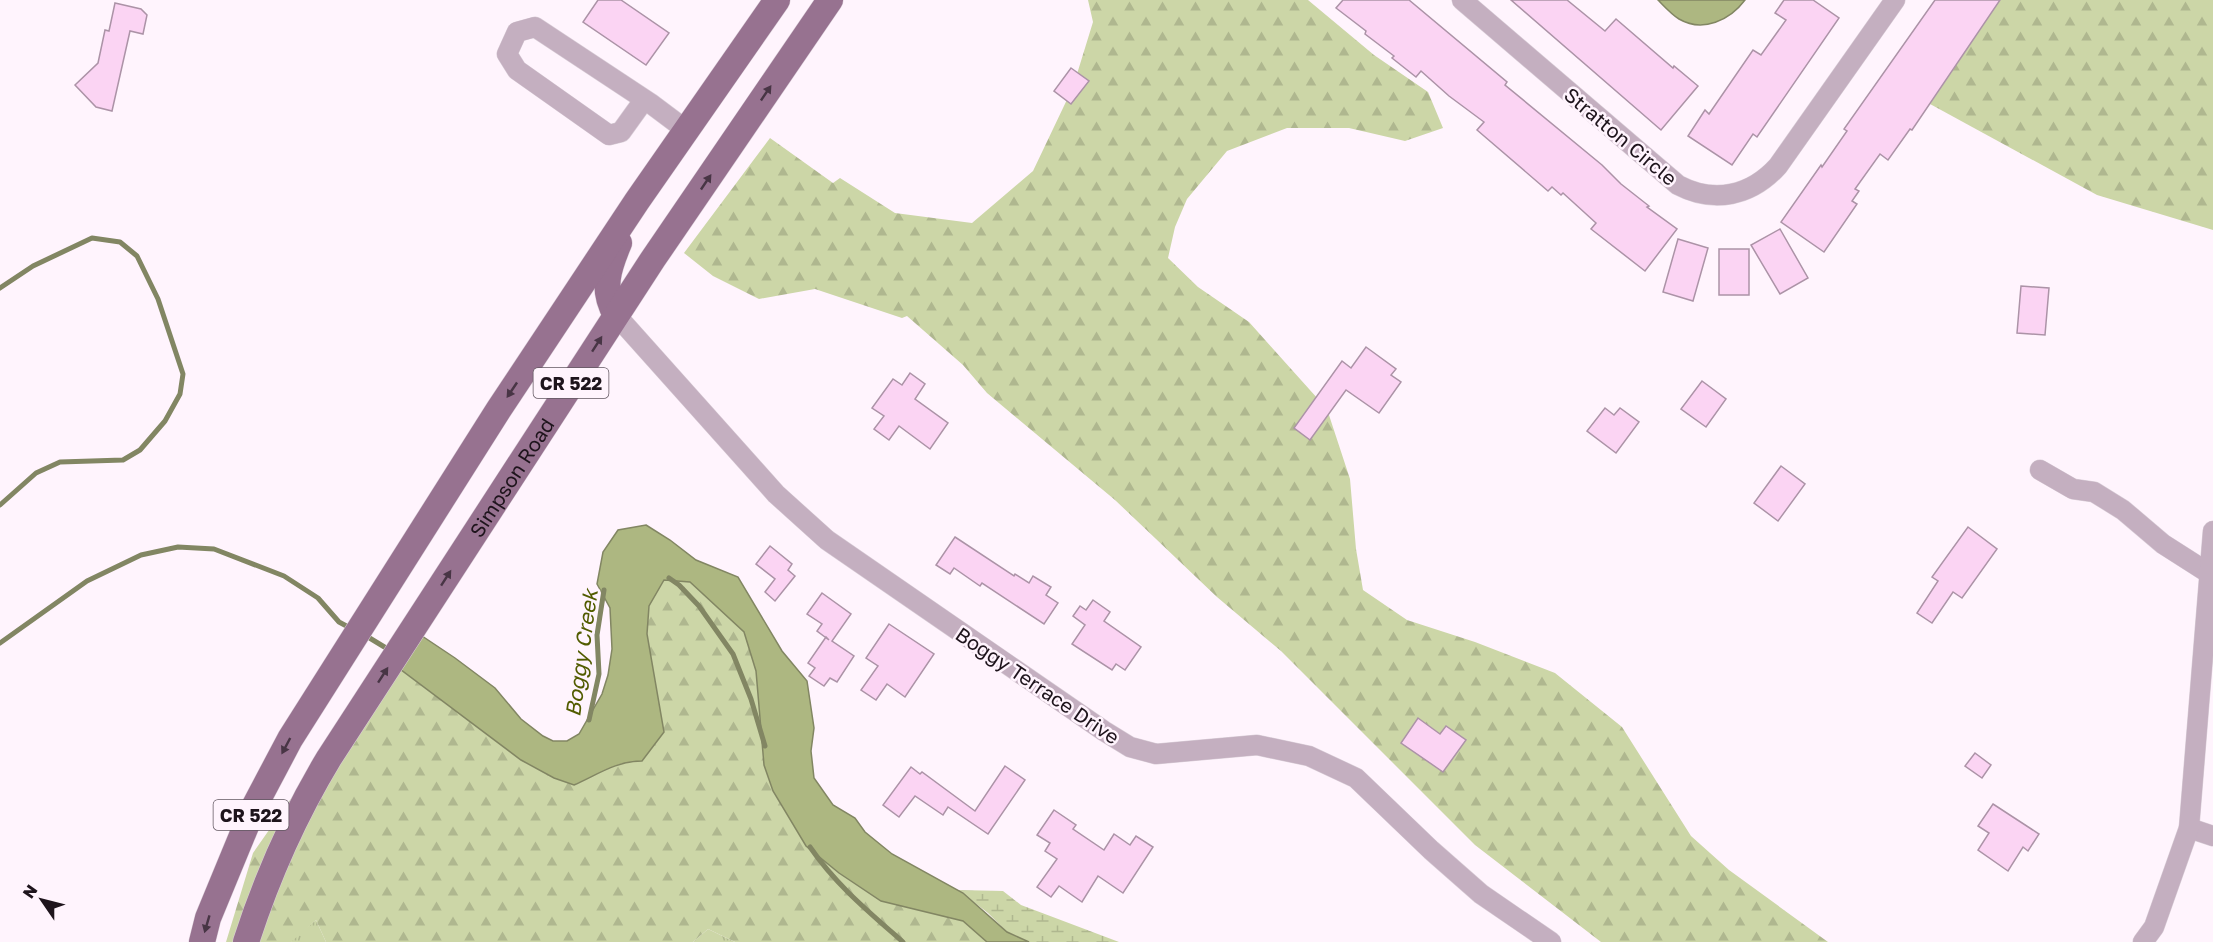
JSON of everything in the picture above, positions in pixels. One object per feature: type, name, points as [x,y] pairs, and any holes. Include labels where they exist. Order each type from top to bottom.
[{"type":"main road","name":"CR 522","points":[[202,942],[208,918],[253,809],[290,739],[499,410],[637,201],[777,0]]},
{"type":"main road","points":[[812,27],[822,0]]},
{"type":"main road","name":"Simpson Road","points":[[246,942],[277,857],[314,784],[616,315],[830,0]]},
{"type":"main road","points":[[616,315],[608,302],[607,287],[610,265],[637,201]]},
{"type":"street","name":"Stratton Circle","points":[[1462,0],[1678,185],[1699,194],[1720,196],[1752,188],[1771,174],[1895,0]]},
{"type":"street","points":[[644,100],[621,132],[609,135],[517,70],[507,54],[517,32],[535,27],[644,100],[686,130]]},
{"type":"street","name":"Boggy Terrace Drive","points":[[616,315],[776,494],[827,540],[1104,731],[1130,747],[1156,754],[1257,745],[1309,756],[1320,761],[1356,778],[1481,894],[1551,942]]},
{"type":"street","points":[[2040,470],[2073,489],[2094,492],[2123,510],[2163,544],[2210,574]]},
{"type":"street","points":[[2143,942],[2154,927],[2189,828],[2213,531]]},
{"type":"street","points":[[2189,828],[2213,836]]},
{"type":"green space","points":[[1088,0],[1308,0],[1374,55],[1428,92],[1443,128],[1405,141],[1349,128],[1287,128],[1227,151],[1187,199],[1175,227],[1168,258],[1198,287],[1249,322],[1327,409],[1350,479],[1356,549],[1363,590],[1407,620],[1475,642],[1555,673],[1622,727],[1691,836],[1729,870],[1828,942],[1601,942],[1475,845],[1281,651],[1217,597],[1115,500],[987,393],[963,365],[907,316],[902,318],[815,289],[759,299],[713,276],[684,253],[770,138],[833,183],[840,178],[895,213],[972,223],[1033,171],[1073,87],[1093,22]]},
{"type":"green space","points":[[2000,0],[2213,0],[2213,230],[2097,195],[1930,104]]},
{"type":"green space","points":[[664,580],[690,582],[744,632],[756,671],[764,765],[773,791],[806,846],[839,873],[881,901],[963,921],[987,942],[735,942],[708,929],[693,942],[326,942],[316,920],[291,942],[226,942],[253,853],[388,660],[521,760],[554,778],[574,785],[615,766],[642,761],[664,732],[647,634],[649,606]]},
{"type":"green space","points":[[958,890],[1003,891],[1021,905],[1119,942],[1029,942],[1007,932],[988,913]]},
{"type":"green space","points":[[316,920],[326,942],[291,942],[292,939]]},
{"type":"green space","points":[[708,929],[735,942],[693,942]]},
{"type":"shaded area","points":[[1658,0],[1745,0],[1724,18],[1697,25],[1679,19]]},
{"type":"shaded area","points":[[646,525],[696,560],[738,577],[782,651],[807,681],[814,728],[811,751],[814,778],[833,805],[855,818],[865,832],[892,854],[963,893],[1007,932],[1029,942],[987,942],[963,921],[881,901],[839,873],[806,846],[773,791],[764,765],[756,671],[744,632],[690,582],[664,580],[649,606],[647,634],[664,732],[642,761],[615,766],[574,785],[554,778],[521,760],[388,660],[410,628],[495,688],[521,719],[543,736],[553,741],[567,741],[579,734],[602,694],[608,675],[612,649],[610,608],[597,584],[603,552],[618,530]]},
{"type":"building","points":[[598,0],[621,0],[669,33],[646,65],[583,22]]},
{"type":"building","points":[[1343,0],[1409,0],[1507,82],[1505,85],[1602,165],[1621,184],[1649,206],[1647,207],[1677,229],[1645,271],[1591,229],[1596,223],[1563,193],[1561,195],[1552,187],[1548,191],[1477,130],[1484,122],[1449,96],[1421,71],[1416,77],[1392,58],[1394,56],[1365,34],[1366,31],[1336,8]]},
{"type":"building","points":[[1511,0],[1567,0],[1605,31],[1616,19],[1673,68],[1674,66],[1698,86],[1661,130]]},
{"type":"building","points":[[1784,0],[1813,0],[1839,18],[1757,137],[1753,134],[1732,165],[1688,136],[1705,110],[1709,114],[1753,50],[1761,55],[1786,20],[1775,13]]},
{"type":"building","points":[[1935,0],[2000,0],[1912,130],[1910,129],[1888,160],[1880,154],[1855,189],[1859,191],[1852,201],[1857,204],[1824,252],[1781,222],[1847,131],[1844,129]]},
{"type":"building","points":[[115,3],[141,9],[147,15],[143,34],[130,31],[112,111],[96,107],[75,85],[98,63],[105,30],[109,31]]},
{"type":"building","points":[[1071,68],[1089,81],[1071,104],[1054,91]]},
{"type":"building","points":[[1780,229],[1808,278],[1780,294],[1751,245]]},
{"type":"building","points":[[1678,239],[1708,248],[1693,301],[1663,292]]},
{"type":"building","points":[[1719,249],[1749,249],[1749,295],[1719,295]]},
{"type":"building","points":[[2021,286],[2049,288],[2045,335],[2017,333]]},
{"type":"building","points":[[1366,347],[1396,369],[1391,375],[1401,382],[1379,413],[1346,390],[1310,440],[1294,428],[1342,361],[1351,368]]},
{"type":"building","points":[[910,373],[925,384],[915,399],[948,423],[930,449],[899,426],[889,440],[874,429],[884,416],[872,408],[893,379],[902,385]]},
{"type":"building","points":[[1702,381],[1726,399],[1706,427],[1681,409]]},
{"type":"building","points":[[1605,408],[1614,415],[1620,408],[1639,422],[1616,453],[1587,431]]},
{"type":"building","points":[[1781,466],[1805,484],[1778,521],[1754,503]]},
{"type":"building","points":[[1968,527],[1997,549],[1962,598],[1953,592],[1932,623],[1917,613],[1938,581],[1932,577]]},
{"type":"building","points":[[955,537],[1014,576],[1015,574],[1029,583],[1033,576],[1051,587],[1046,595],[1058,603],[1044,624],[982,583],[980,586],[954,568],[950,574],[936,565]]},
{"type":"building","points":[[770,546],[792,564],[788,570],[795,576],[775,601],[765,592],[775,579],[756,564]]},
{"type":"building","points":[[822,593],[851,614],[832,641],[854,656],[837,682],[830,678],[824,686],[809,676],[815,668],[808,663],[826,637],[817,631],[822,624],[807,614]]},
{"type":"building","points":[[1093,600],[1110,612],[1104,621],[1141,647],[1125,670],[1116,664],[1112,670],[1072,644],[1085,625],[1073,616],[1080,606],[1086,610]]},
{"type":"building","points":[[889,624],[934,654],[905,697],[887,684],[876,700],[861,690],[878,666],[866,658]]},
{"type":"building","points":[[1418,718],[1440,734],[1446,726],[1466,740],[1443,772],[1401,743]]},
{"type":"building","points":[[1975,753],[1991,765],[1982,778],[1965,766]]},
{"type":"building","points":[[1005,766],[1025,780],[988,834],[948,807],[943,815],[915,796],[899,817],[883,805],[911,767],[920,774],[922,772],[975,811]]},
{"type":"building","points":[[1993,804],[2039,834],[2028,851],[2023,847],[2008,871],[1978,850],[1989,833],[1978,826]]},
{"type":"building","points":[[1054,810],[1076,825],[1073,829],[1104,850],[1114,834],[1130,845],[1136,836],[1153,847],[1123,893],[1098,876],[1082,902],[1059,886],[1051,897],[1037,887],[1057,859],[1045,851],[1050,843],[1037,835]]},
{"type":"waterway","name":"Boggy Creek","points":[[0,288],[33,266],[92,238],[120,242],[137,256],[158,299],[183,374],[180,394],[165,421],[140,450],[123,460],[60,462],[36,473],[0,505]]},
{"type":"waterway","name":"Boggy Creek","points":[[0,643],[87,581],[141,555],[178,547],[214,549],[284,576],[318,598],[339,622],[352,629]]},
{"type":"waterway","name":"Boggy Creek","points":[[669,578],[699,606],[733,654],[751,699],[765,746]]},
{"type":"waterway","name":"Boggy Creek","points":[[589,720],[599,674],[597,635],[604,590]]},
{"type":"waterway","name":"Boggy Creek","points":[[363,634],[391,651]]},
{"type":"waterway","name":"Boggy Creek","points":[[810,847],[842,886],[903,942]]}]
